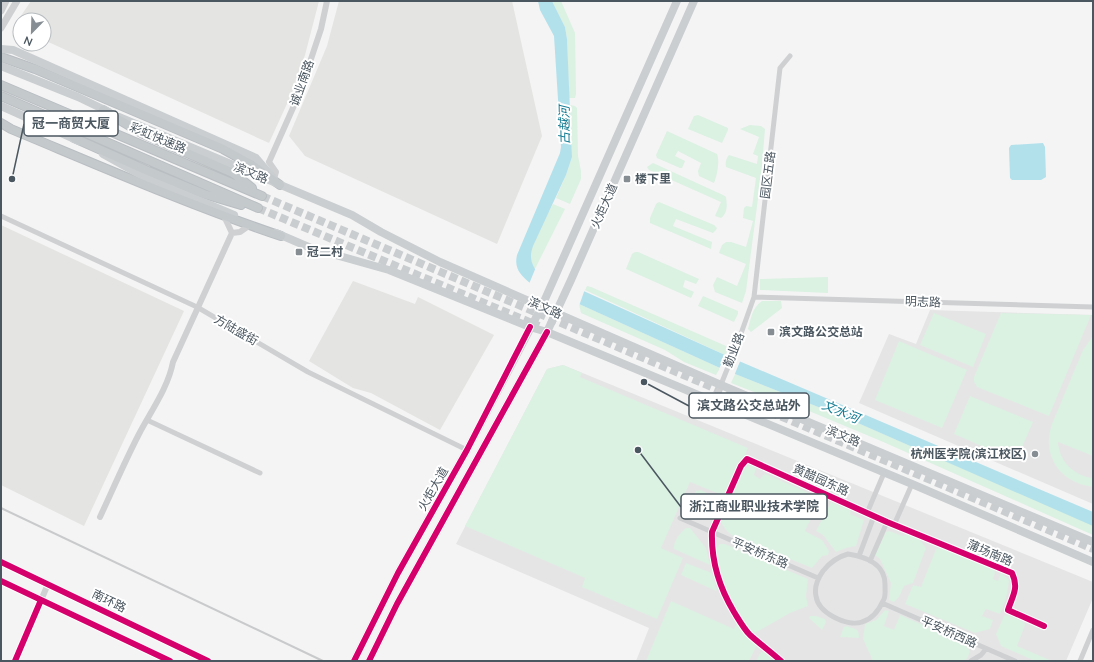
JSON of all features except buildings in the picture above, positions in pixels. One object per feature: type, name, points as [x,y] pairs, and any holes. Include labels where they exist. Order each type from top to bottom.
[{"type":"highway","points":[[1,57],[35,69],[222,149],[252,165],[280,185]]},
{"type":"highway","name":"彩虹快速路","points":[[1,84],[262,196],[233,174],[144,134],[103,110]]},
{"type":"highway","name":"彩虹快速路","points":[[1,96],[258,208],[204,194],[74,138]]},
{"type":"highway","points":[[1,123],[132,180],[224,216],[281,236]]},
{"type":"main road","points":[[1,10],[6,1]]},
{"type":"main road","points":[[1,28],[17,1]]},
{"type":"main road","name":"火炬大道","points":[[354,661],[398,573],[467,450],[542,306],[677,1]]},
{"type":"main road","name":"火炬大道","points":[[369,661],[400,598],[547,332],[694,1]]},
{"type":"main road","points":[[658,44],[663,50],[673,51]]},
{"type":"main road","points":[[1,49],[13,50],[256,158],[280,185]]},
{"type":"main road","name":"滨文路","points":[[1,66],[352,215],[381,232],[440,262],[555,313],[721,385],[1093,542]]},
{"type":"main road","name":"滨文路","points":[[1,106],[74,138],[148,179],[281,236],[318,250],[388,270],[530,327],[547,332],[912,484],[1093,562]]},
{"type":"main road","name":"南环路","points":[[1,562],[208,661]]},
{"type":"main road","points":[[1,581],[170,661]]},
{"type":"street","name":"诚业南路","points":[[269,162],[300,92],[321,28],[327,1]]},
{"type":"street","name":"园区五路","points":[[754,297],[780,68],[790,56]]},
{"type":"street","points":[[258,161],[269,162],[276,172],[274,179]]},
{"type":"street","name":"方陆盛街","points":[[1,216],[197,308],[308,372],[467,450]]},
{"type":"street","points":[[224,216],[232,233]]},
{"type":"street","points":[[232,233],[240,232],[250,225]]},
{"type":"street","points":[[100,517],[139,435],[159,400],[171,372],[173,362],[190,328],[197,308],[232,233]]},
{"type":"street","name":"明志路","points":[[754,297],[1093,307]]},
{"type":"street","name":"勤业路","points":[[714,402],[754,297]]},
{"type":"street","points":[[147,420],[260,473]]},
{"type":"street","name":"黄醋园东路","points":[[712,532],[741,466],[746,459],[887,522]]},
{"type":"street","points":[[867,513],[884,473]]},
{"type":"street","points":[[894,525],[912,484]]},
{"type":"street","points":[[859,556],[874,516]]},
{"type":"street","name":"平安桥东路","points":[[680,518],[818,578]]},
{"type":"street","points":[[870,561],[887,522]]},
{"type":"street","name":"蒲场南路","points":[[887,522],[1012,573],[1016,582],[1015,592],[1008,610],[1044,626]]},
{"type":"street","points":[[712,532],[712,544],[716,571],[724,594],[739,620],[750,634],[781,661]]},
{"type":"street","points":[[848,554],[859,556],[876,564],[884,574],[885,598],[878,612],[862,622],[852,623],[829,615],[816,598],[815,590],[818,578],[828,565],[838,557],[848,554]]},
{"type":"street","points":[[15,661],[48,584]]},
{"type":"street","name":"平安桥西路","points":[[882,603],[1015,661]]},
{"type":"street","points":[[1080,661],[1093,630]]},
{"type":"street","points":[[972,661],[981,655],[986,649]]},
{"type":"shaded area","points":[[31,1],[319,1],[305,55],[291,95],[269,143],[52,44],[52,12],[24,12]]},
{"type":"shaded area","points":[[339,1],[512,1],[542,136],[497,244],[305,156],[289,136],[327,46]]},
{"type":"shaded area","points":[[1,225],[184,311],[84,526],[1,485]]},
{"type":"shaded area","points":[[353,281],[415,304],[418,297],[494,335],[440,430],[371,393],[353,388],[309,361]]},
{"type":"shaded area","name":"杭州医学院(滨江校区)","points":[[930,310],[1093,315],[1093,504],[859,403],[889,334],[916,344]]},
{"type":"shaded area","points":[[563,365],[1093,582],[1093,598],[1066,661],[636,661],[649,628],[456,544],[547,369]]},
{"type":"green space","points":[[552,1],[561,1],[575,33],[575,98],[569,98],[567,39],[565,27]]},
{"type":"green space","points":[[570,105],[577,108],[578,156],[581,179],[570,204],[556,198],[572,157]]},
{"type":"green space","points":[[698,115],[728,128],[722,143],[688,129],[694,116]]},
{"type":"green space","points":[[750,125],[761,126],[765,129],[761,175],[746,291],[742,303],[715,292],[713,285],[717,277],[737,286],[746,264],[719,253],[722,245],[726,242],[731,242],[746,247],[753,221],[743,218],[744,208],[746,206],[752,207],[756,178],[726,167],[726,159],[729,155],[757,164],[758,156],[753,154],[759,137],[740,129]]},
{"type":"green space","points":[[667,131],[717,154],[718,168],[714,183],[699,176],[698,171],[701,163],[678,151],[675,156],[685,161],[682,168],[657,158],[656,155]]},
{"type":"green space","points":[[653,163],[726,197],[727,203],[725,214],[721,218],[715,216],[721,202],[649,170],[647,167]]},
{"type":"green space","points":[[659,202],[714,225],[717,228],[713,233],[676,219],[673,226],[712,242],[711,249],[650,223],[650,218],[656,204]]},
{"type":"green space","points":[[553,204],[565,209],[535,269],[530,259],[530,252],[539,230]]},
{"type":"green space","points":[[635,252],[699,279],[696,284],[685,280],[683,287],[694,292],[691,298],[626,269],[632,254]]},
{"type":"green space","points":[[828,277],[828,293],[760,290],[760,279]]},
{"type":"green space","points":[[587,286],[726,346],[728,350],[725,355],[585,290]]},
{"type":"green space","points":[[703,296],[738,311],[734,322],[698,306]]},
{"type":"green space","points":[[762,301],[781,301],[782,308],[751,332],[748,329],[752,314]]},
{"type":"green space","points":[[579,304],[720,368],[716,375],[684,362],[665,350],[581,313]]},
{"type":"green space","points":[[934,313],[986,334],[973,367],[920,345]]},
{"type":"green space","points":[[1001,313],[1091,315],[1049,416],[977,387],[974,382],[974,377]]},
{"type":"green space","points":[[1093,336],[1093,456],[1058,442],[1061,455],[1065,461],[1074,471],[1086,477],[1093,478],[1093,487],[1071,480],[1056,466],[1051,457],[1049,436],[1052,424],[1083,350]]},
{"type":"green space","points":[[899,341],[967,370],[942,428],[875,400]]},
{"type":"green space","points":[[563,365],[582,373],[580,377],[748,448],[727,497],[690,482],[661,548],[683,558],[657,619],[582,587],[585,578],[465,526],[547,369]]},
{"type":"green space","points":[[735,374],[851,420],[1093,525],[1093,535],[881,441],[809,411],[787,405],[731,383]]},
{"type":"green space","points":[[970,396],[1033,422],[1016,461],[954,434]]},
{"type":"green space","points":[[750,465],[756,468],[754,475],[760,479],[764,474],[768,475],[818,497],[819,502],[805,531],[822,540],[829,551],[828,555],[822,556],[812,568],[733,536],[722,524],[721,522],[723,516],[741,470]]},
{"type":"green space","points":[[701,490],[722,501],[715,516],[706,518],[702,517],[699,516],[694,510],[691,501],[696,491]]},
{"type":"green space","points":[[831,502],[851,511],[850,514],[864,520],[856,546],[836,552],[823,535],[816,531]]},
{"type":"green space","points":[[686,528],[690,528],[706,548],[710,565],[674,549],[676,540]]},
{"type":"green space","points":[[889,531],[903,536],[906,534],[920,540],[926,548],[913,583],[904,586],[899,597],[894,602],[889,600],[891,583],[880,559],[875,555],[886,532]]},
{"type":"green space","points":[[720,544],[725,544],[808,579],[806,596],[808,606],[790,613],[753,634],[742,621],[726,594],[716,555],[716,549]]},
{"type":"green space","points":[[941,548],[994,569],[995,573],[993,579],[998,581],[1001,573],[1009,580],[1006,598],[1000,614],[986,609],[982,616],[993,620],[990,629],[975,633],[905,604],[913,585],[921,587],[936,549]]},
{"type":"green space","points":[[686,563],[712,573],[717,590],[716,591],[681,575]]},
{"type":"green space","points":[[671,601],[734,629],[737,623],[757,645],[749,661],[646,661]]},
{"type":"green space","points":[[885,610],[889,611],[884,626],[894,630],[900,615],[962,642],[970,651],[968,657],[965,661],[873,661],[863,639],[865,624],[876,620]]},
{"type":"green space","points":[[1008,615],[1024,622],[1025,625],[1017,646],[1052,661],[1035,661],[1001,646],[996,634],[1004,616]]},
{"type":"green space","points":[[810,616],[825,619],[826,622],[822,630],[809,618]]},
{"type":"green space","points":[[847,626],[858,630],[859,638],[840,637],[844,627]]},
{"type":"green space","points":[[761,652],[767,652],[776,661],[756,661]]},
{"type":"water","points":[[538,1],[552,1],[565,27],[567,39],[572,157],[566,175],[531,252],[532,263],[535,269],[725,355],[1093,512],[1093,526],[851,420],[720,368],[526,280],[517,267],[517,255],[560,153],[561,147],[554,36],[540,10]]},
{"type":"water","points":[[1043,143],[1045,147],[1046,177],[1041,180],[1012,180],[1010,178],[1009,148],[1011,145]]},
{"type":"pier","points":[[536,267],[585,289],[579,306],[529,284]]},
{"type":"pier","points":[[726,353],[741,359],[734,376],[719,369]]},
{"type":"tunnel","points":[[262,196],[1093,549]]},
{"type":"tunnel","points":[[258,208],[539,326]]},
{"type":"railway","points":[[1,508],[323,661]]},
{"type":"cycle path","points":[[354,661],[398,573],[467,450],[530,327]]},
{"type":"cycle path","points":[[369,661],[397,604],[547,332]]},
{"type":"cycle path","points":[[781,661],[750,635],[734,612],[720,584],[713,554],[712,532],[741,466],[747,459],[887,522],[1012,573],[1015,587],[1008,610],[1044,626]]},
{"type":"cycle path","points":[[1,562],[208,661]]},
{"type":"cycle path","points":[[1,581],[170,661]]},
{"type":"cycle path","points":[[15,661],[41,600]]},
{"type":"place","name":"冠一商贸大厦","points":[[12,179]]},
{"type":"place","name":"楼下里","points":[[627,179]]},
{"type":"place","name":"冠二村","points":[[299,252]]},
{"type":"place","name":"滨文路公交总站","points":[[771,332]]},
{"type":"place","name":"滨文路公交总站外","points":[[644,382]]},
{"type":"place","name":"浙江商业职业技术学院","points":[[638,450]]},
{"type":"place","name":"杭州医学院(滨江校区)","points":[[1035,454]]},
{"type":"water label","name":"古越河","points":[[564,125]]},
{"type":"water label","name":"文水河","points":[[841,411]]}]
